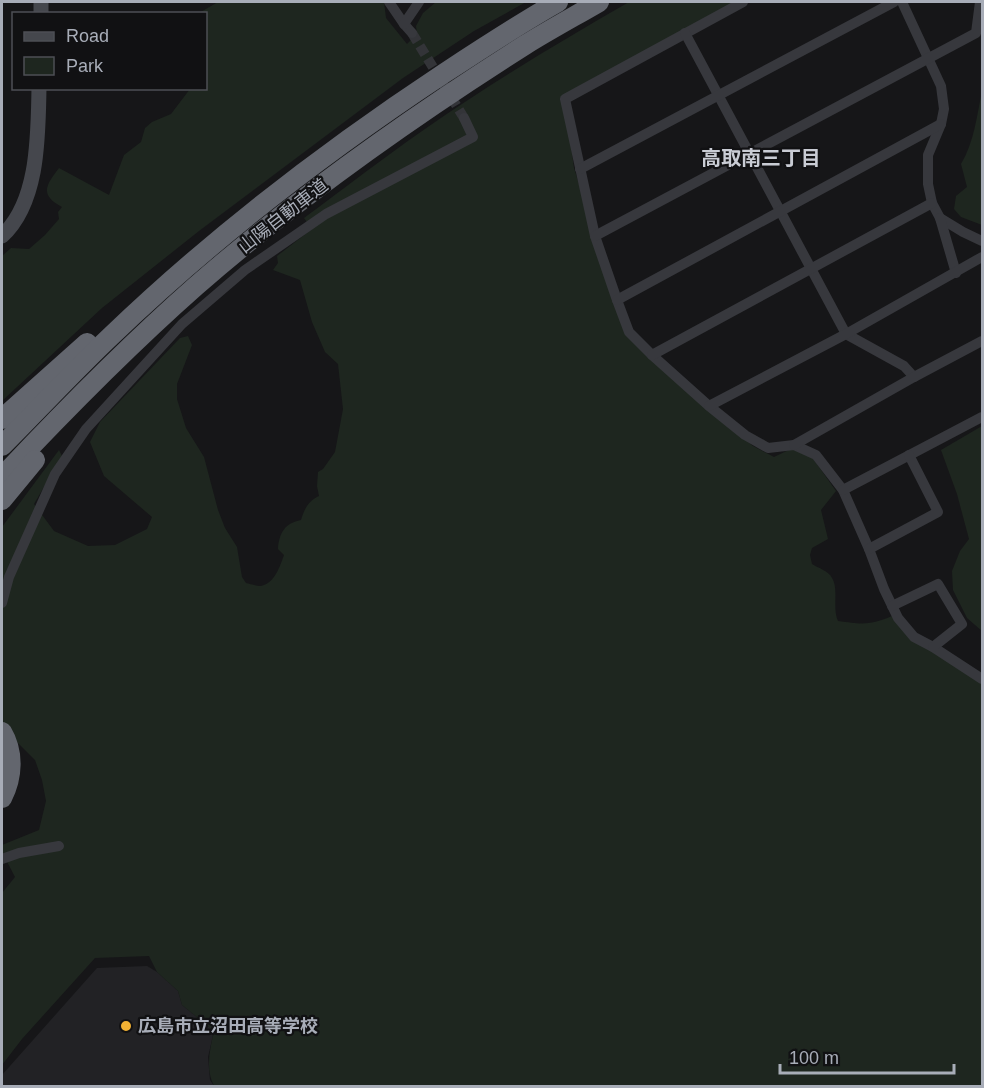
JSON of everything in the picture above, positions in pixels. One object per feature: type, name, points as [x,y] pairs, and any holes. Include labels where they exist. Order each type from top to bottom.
[{"type":"highway","name":"山陽自動車道","points":[[2,446],[111,336],[182,272],[277,193],[379,116],[515,27],[558,2]]},
{"type":"highway","name":"山陽自動車道","points":[[2,477],[126,350],[196,286],[291,208],[393,132],[526,44],[599,2]]},
{"type":"highway","points":[[2,419],[88,342],[182,272]]},
{"type":"highway","points":[[2,500],[25,470],[196,286]]},
{"type":"highway","points":[[2,732],[8,744],[11,765],[2,798]]},
{"type":"street","points":[[389,2],[412,33]]},
{"type":"street","points":[[404,24],[419,2]]},
{"type":"street","points":[[743,2],[565,99],[595,236],[629,333],[709,406],[745,435],[768,448],[794,445],[982,341]]},
{"type":"street","points":[[580,169],[894,2]]},
{"type":"street","points":[[902,2],[941,86],[944,109],[941,124],[928,155],[928,184],[956,273]]},
{"type":"street","points":[[595,236],[976,33],[980,2]]},
{"type":"street","points":[[685,33],[846,334],[904,366],[914,377]]},
{"type":"street","points":[[2,236],[18,215],[31,179],[38,126],[39,90]]},
{"type":"street","points":[[2,603],[9,577],[55,474],[86,429],[182,324],[245,270],[326,214],[473,137],[464,118]]},
{"type":"street","points":[[616,300],[941,124]]},
{"type":"street","points":[[652,355],[932,202]]},
{"type":"street","points":[[940,218],[982,241]]},
{"type":"street","points":[[709,406],[846,334],[982,258]]},
{"type":"street","points":[[843,490],[982,417]]},
{"type":"street","points":[[794,445],[816,455],[843,490],[898,618],[914,637],[982,679]]},
{"type":"street","points":[[869,549],[938,512],[909,456]]},
{"type":"street","points":[[892,606],[938,584],[962,624],[933,647]]},
{"type":"street","points":[[2,859],[19,853],[59,846]]},
{"type":"shaded area","name":"広島市立沼田高等学校","points":[[147,966],[178,991],[182,1005],[214,1031],[208,1057],[210,1080],[214,1086],[2,1086],[2,1075],[97,968]]},
{"type":"green space","points":[[218,2],[384,2],[386,18],[407,44],[417,34],[416,26],[423,13],[436,2],[526,2],[474,31],[403,78],[199,231],[102,308],[2,401],[2,256],[11,248],[29,249],[59,219],[58,212],[62,207],[50,198],[47,189],[59,168],[109,195],[124,155],[141,142],[145,128],[152,122],[171,114],[189,90],[207,90],[207,12],[201,12]]},
{"type":"green space","points":[[629,2],[736,2],[564,96],[574,168],[625,331],[647,356],[753,446],[774,457],[793,448],[812,457],[836,491],[821,510],[828,539],[812,548],[810,555],[812,564],[828,573],[834,582],[838,621],[865,623],[892,616],[982,680],[982,1086],[214,1086],[209,1066],[214,1031],[182,1005],[178,991],[157,972],[149,956],[95,958],[22,1039],[2,1065],[2,893],[15,877],[2,852],[2,845],[39,830],[46,801],[35,760],[16,741],[2,720],[2,527],[59,450],[62,456],[34,504],[54,531],[88,546],[115,545],[147,529],[152,517],[104,476],[90,442],[100,422],[180,338],[188,336],[192,345],[177,384],[177,399],[186,428],[204,457],[218,510],[225,528],[237,547],[242,577],[246,583],[258,586],[270,581],[276,574],[284,555],[278,549],[281,534],[287,526],[301,520],[307,506],[319,496],[318,472],[323,469],[335,452],[343,409],[338,364],[325,352],[312,322],[300,280],[273,270],[278,263],[277,256],[312,229],[304,218],[406,143],[508,74]]},
{"type":"green space","points":[[982,91],[982,225],[961,217],[954,209],[956,196],[967,187],[961,164],[972,138]]},
{"type":"green space","points":[[982,426],[982,631],[967,618],[953,590],[952,571],[960,551],[969,539],[957,494],[941,450]]},
{"type":"tunnel","points":[[412,33],[464,118]]},
{"type":"place","name":"広島市立沼田高等学校","points":[[126,1026]]},
{"type":"district","name":"高取南三丁目","points":[[761,158]]}]
